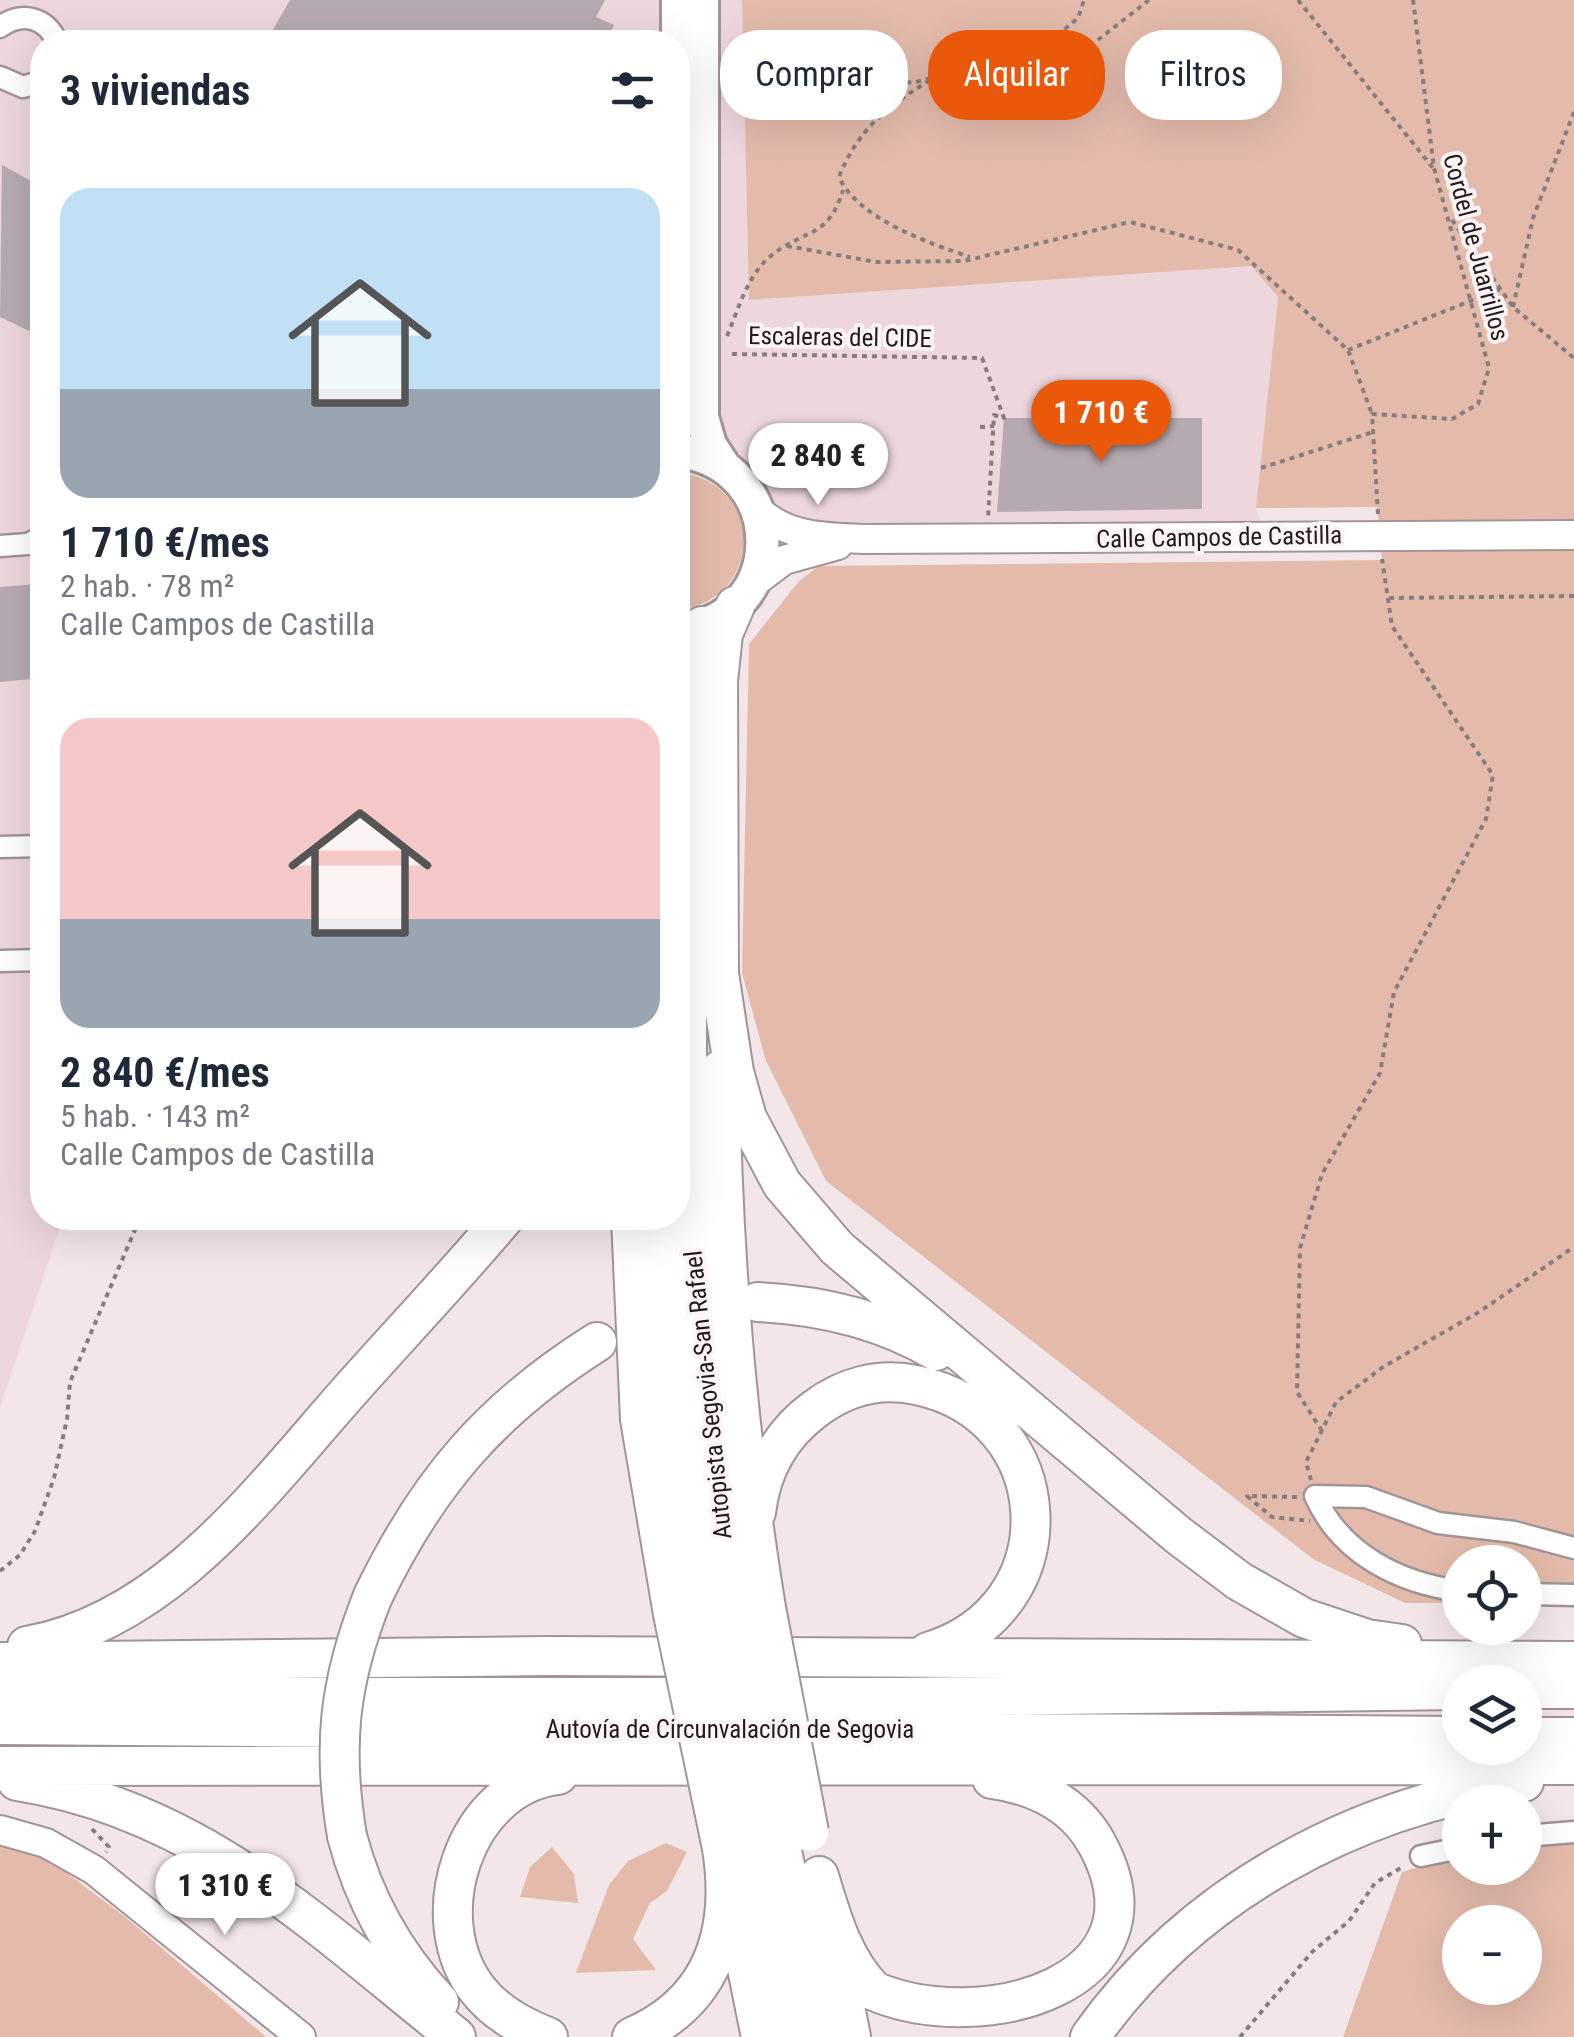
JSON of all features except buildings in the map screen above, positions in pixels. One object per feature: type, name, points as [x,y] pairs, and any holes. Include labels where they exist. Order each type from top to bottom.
[{"type":"highway","points":[[743,596],[722,634],[718,680],[721,1154],[743,1462],[759,1564]]},
{"type":"highway","name":"Autopista Segovia-San Rafael","points":[[690,628],[690,673]]},
{"type":"highway","points":[[718,967],[734,1072],[748,1118],[782,1184],[837,1248],[1092,1464],[1239,1581],[1304,1618],[1367,1639],[1574,1661]]},
{"type":"highway","name":"Autopista Segovia-San Rafael","points":[[690,1189],[719,1611]]},
{"type":"highway","points":[[0,1650],[82,1633],[186,1568],[284,1465],[493,1230]]},
{"type":"highway","points":[[632,1230],[640,1419],[719,1611],[765,1840],[761,2037]]},
{"type":"highway","name":"Autopista Segovia-San Rafael","points":[[662,1230],[667,1341],[765,1840],[791,2037]]},
{"type":"highway","points":[[758,1302],[834,1310],[910,1336],[955,1363],[1092,1464]]},
{"type":"highway","points":[[474,2037],[424,1986],[396,1950],[370,1903],[347,1836],[338,1770],[340,1715],[352,1654],[373,1596],[414,1518],[473,1440],[529,1388],[597,1342]]},
{"type":"highway","points":[[719,1611],[759,1564],[756,1518],[768,1464],[778,1446],[826,1400],[848,1388],[902,1382],[956,1397],[998,1428],[1021,1470],[1031,1518],[1021,1577],[986,1624],[943,1647],[915,1654],[848,1659]]},
{"type":"highway","points":[[0,1662],[531,1656],[1574,1661]]},
{"type":"highway","points":[[1542,1690],[1574,1689]]},
{"type":"highway","name":"Autovía de Circunvalación de Segovia","points":[[0,1697],[881,1697],[1442,1690]]},
{"type":"highway","name":"Autovía de Circunvalación de Segovia","points":[[0,1725],[1442,1736]]},
{"type":"highway","points":[[1542,1737],[1574,1737]]},
{"type":"highway","points":[[0,1766],[1574,1765]]},
{"type":"highway","points":[[765,1840],[819,1876],[833,1923],[864,1979],[901,2012],[938,2029],[983,2035],[1035,2023],[1074,1996],[1096,1968],[1111,1929],[1111,1882],[1101,1852],[1082,1822],[1049,1796],[1028,1787],[890,1767]]},
{"type":"highway","points":[[548,2037],[529,2030],[496,2008],[476,1988],[459,1954],[453,1925],[458,1868],[485,1818],[506,1796],[546,1776],[612,1768]]},
{"type":"highway","points":[[1090,2037],[1147,1970],[1200,1920],[1270,1869],[1340,1834],[1412,1806],[1490,1787],[1574,1776]]},
{"type":"highway","points":[[0,1779],[116,1805],[200,1842],[274,1891],[456,2037]]},
{"type":"highway","points":[[632,2037],[668,2018],[686,2002],[714,1962],[727,1896],[765,1840]]},
{"type":"highway","name":"Autopista Segovia-San Rafael","points":[[765,1840],[821,2037]]},
{"type":"highway","points":[[819,1876],[851,2037]]},
{"type":"main road","points":[[678,0],[678,30]]},
{"type":"main road","points":[[690,628],[743,596],[762,552],[757,509],[744,486],[725,468],[710,445],[702,416],[702,0]]},
{"type":"main road","points":[[690,454],[725,468]]},
{"type":"main road","name":"Calle Campos de Castilla","points":[[757,509],[793,532],[864,539],[1378,528],[1574,536]]},
{"type":"main road","name":"Calle Campos de Castilla","points":[[743,596],[769,568],[796,556],[864,539]]},
{"type":"main road","points":[[0,1830],[46,1843],[94,1870],[301,2037]]},
{"type":"street","points":[[0,27],[11,20],[30,18],[49,30]]},
{"type":"street","points":[[0,77],[23,87],[30,85]]},
{"type":"street","points":[[0,546],[30,544]]},
{"type":"street","points":[[0,847],[30,845]]},
{"type":"street","points":[[0,961],[30,960]]},
{"type":"street","points":[[1442,1587],[1404,1578],[1369,1560],[1328,1522],[1315,1496],[1366,1498],[1438,1524],[1514,1532],[1574,1548]]},
{"type":"street","points":[[1542,1594],[1574,1595]]},
{"type":"street","points":[[1542,1835],[1574,1832]]},
{"type":"street","points":[[1422,1856],[1442,1852]]},
{"type":"path","points":[[1064,30],[1078,18],[1084,0]]},
{"type":"path","points":[[1105,34],[1149,0]]},
{"type":"path","points":[[1298,0],[1434,168]]},
{"type":"path","name":"Cordel de Juarrillos","points":[[1372,414],[1452,419],[1478,404],[1490,368],[1434,168],[1413,0]]},
{"type":"path","points":[[928,81],[895,101],[852,144],[840,176],[847,194],[915,238],[974,259]]},
{"type":"path","points":[[1513,306],[1533,218],[1574,112]]},
{"type":"path","points":[[726,339],[752,276],[787,246],[831,221],[844,187]]},
{"type":"path","points":[[1450,216],[1513,306],[1574,358]]},
{"type":"path","points":[[787,246],[876,262],[974,259],[1130,222],[1238,250],[1348,350],[1372,414],[1378,528],[1392,626],[1492,775],[1486,820],[1394,992],[1380,1073],[1322,1174],[1300,1248],[1296,1392],[1322,1431]]},
{"type":"path","points":[[1348,350],[1500,289]]},
{"type":"path","name":"Escaleras del CIDE","points":[[732,354],[982,358],[1004,418],[994,414],[994,426]]},
{"type":"path","points":[[980,427],[994,426],[988,521]]},
{"type":"path","points":[[1261,468],[1373,432]]},
{"type":"path","points":[[1388,598],[1574,596]]},
{"type":"path","points":[[0,1571],[20,1555],[35,1531],[54,1478],[67,1419],[70,1382],[135,1230]]},
{"type":"path","points":[[1328,1522],[1272,1518],[1247,1496],[1315,1496],[1306,1462],[1336,1402],[1382,1367],[1479,1312],[1574,1247]]},
{"type":"path","points":[[82,1818],[109,1847],[94,1870]]},
{"type":"path","points":[[1240,2037],[1312,1952],[1349,1921],[1374,1883],[1422,1856]]},
{"type":"shaded area","points":[[0,0],[742,0],[743,30],[720,30],[720,120],[745,120],[749,300],[1251,266],[1278,297],[1256,508],[1262,526],[828,529],[771,512],[711,426],[690,182],[690,30],[30,30],[30,1230],[59,1230],[0,1407]]},
{"type":"shaded area","points":[[742,0],[1574,0],[1574,1604],[1542,1603],[1542,1545],[1442,1545],[1442,1603],[1405,1603],[1313,1559],[826,1181],[766,1061],[742,973],[749,644],[799,581],[819,566],[1382,560],[1377,507],[1256,508],[1278,297],[1251,266],[749,300],[745,120],[908,120],[908,30],[743,30]]},
{"type":"shaded area","points":[[690,476],[706,480],[727,496],[739,517],[743,540],[740,564],[728,585],[707,601],[690,606]]},
{"type":"shaded area","points":[[1542,1840],[1574,1840],[1574,2037],[1343,2037],[1402,1872],[1442,1860],[1442,1885],[1542,1885]]},
{"type":"shaded area","points":[[0,1843],[48,1859],[124,1916],[266,2037],[0,2037]]},
{"type":"shaded area","points":[[666,1843],[687,1852],[667,1891],[650,1903],[633,1939],[656,1970],[576,1973],[609,1885],[628,1861]]},
{"type":"shaded area","points":[[552,1847],[574,1874],[578,1903],[520,1897],[530,1867]]}]
